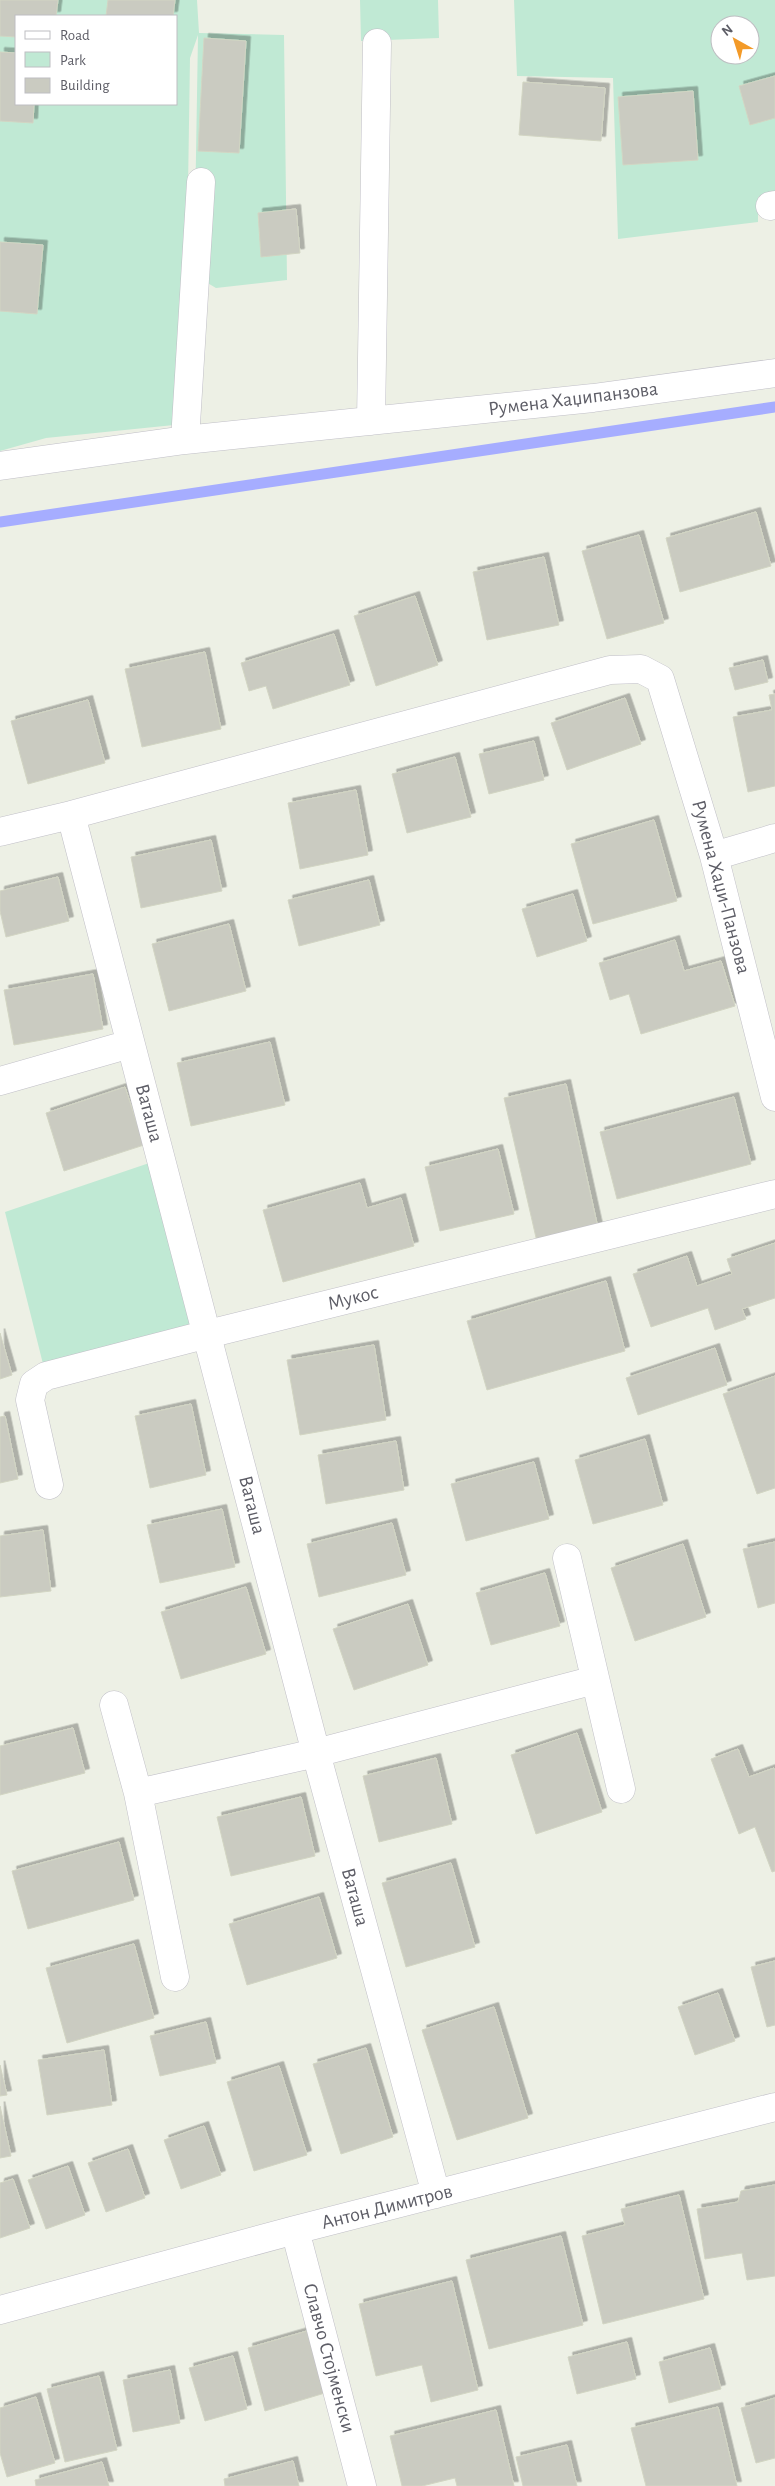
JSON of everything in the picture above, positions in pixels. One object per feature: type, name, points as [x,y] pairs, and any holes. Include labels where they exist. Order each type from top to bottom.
[{"type":"street","points":[[371,421],[377,43]]},
{"type":"street","points":[[185,440],[201,182]]},
{"type":"street","name":"Румена Хаџипанзова","points":[[0,466],[185,440],[593,398],[775,373]]},
{"type":"street","name":"Румена Хаџи-Панзова","points":[[71,815],[610,670],[641,669],[660,679],[714,856],[775,1097]]},
{"type":"street","points":[[0,832],[71,815]]},
{"type":"street","name":"Ваташа","points":[[71,815],[316,1753],[436,2194]]},
{"type":"street","points":[[714,856],[775,838]]},
{"type":"street","points":[[0,1080],[130,1044]]},
{"type":"street","name":"Мукос","points":[[49,1485],[30,1400],[34,1384],[46,1376],[208,1334],[775,1194]]},
{"type":"street","points":[[567,1558],[621,1789]]},
{"type":"street","points":[[138,1793],[316,1753],[595,1680]]},
{"type":"street","points":[[114,1705],[138,1793],[175,1977]]},
{"type":"street","name":"Антон Димитров","points":[[0,2310],[295,2230],[775,2107]]},
{"type":"street","name":"Славчо Стојменски","points":[[295,2230],[362,2486]]},
{"type":"green space","points":[[0,0],[197,0],[199,33],[284,35],[287,280],[216,288],[194,275],[198,35],[190,58],[187,254],[174,425],[46,438],[0,451]]},
{"type":"green space","points":[[360,0],[438,0],[439,38],[361,41]]},
{"type":"green space","points":[[514,0],[775,0],[775,195],[758,197],[758,222],[618,239],[613,78],[517,76]]},
{"type":"green space","points":[[161,1159],[208,1334],[46,1376],[5,1212]]},
{"type":"building","points":[[0,0],[58,0],[56,15],[15,15],[15,37],[0,36]]},
{"type":"building","points":[[108,0],[175,0],[173,15],[106,15]]},
{"type":"building","points":[[204,38],[246,41],[239,153],[198,151]]},
{"type":"building","points":[[0,52],[15,53],[15,105],[34,105],[33,123],[0,121]]},
{"type":"building","points":[[775,76],[775,118],[750,125],[739,86]]},
{"type":"building","points":[[523,82],[605,88],[601,141],[519,135]]},
{"type":"building","points":[[693,91],[698,160],[623,165],[618,97]]},
{"type":"building","points":[[296,209],[300,253],[261,257],[258,213]]},
{"type":"building","points":[[0,242],[43,245],[37,314],[0,311]]},
{"type":"building","points":[[756,512],[771,566],[680,592],[666,538]]},
{"type":"building","points":[[639,535],[664,623],[607,639],[582,551]]},
{"type":"building","points":[[544,557],[559,625],[487,640],[473,572]]},
{"type":"building","points":[[415,596],[438,665],[376,686],[354,616]]},
{"type":"building","points":[[334,634],[350,685],[273,709],[266,686],[249,691],[241,663]]},
{"type":"building","points":[[205,652],[221,729],[142,747],[125,669]]},
{"type":"building","points":[[763,660],[768,682],[735,690],[729,668]]},
{"type":"building","points":[[775,694],[775,786],[748,792],[733,717],[772,710],[769,695]]},
{"type":"building","points":[[625,698],[641,744],[567,770],[551,723]]},
{"type":"building","points":[[88,700],[105,763],[28,784],[11,721]]},
{"type":"building","points":[[534,741],[544,780],[489,794],[479,754]]},
{"type":"building","points":[[455,757],[471,817],[407,833],[392,774]]},
{"type":"building","points":[[356,790],[368,855],[300,869],[288,803]]},
{"type":"building","points":[[654,820],[677,901],[593,924],[571,844]]},
{"type":"building","points":[[211,840],[222,891],[141,908],[131,857]]},
{"type":"building","points":[[58,877],[69,921],[6,937],[0,911],[0,891]]},
{"type":"building","points":[[369,880],[380,925],[299,946],[288,900]]},
{"type":"building","points":[[573,894],[587,941],[537,957],[522,909]]},
{"type":"building","points":[[229,924],[246,991],[169,1011],[152,944]]},
{"type":"building","points":[[675,940],[684,971],[721,961],[735,1006],[641,1034],[629,994],[610,1000],[599,963]]},
{"type":"building","points":[[93,974],[103,1029],[14,1045],[4,990]]},
{"type":"building","points":[[270,1042],[285,1105],[191,1126],[177,1063]]},
{"type":"building","points":[[566,1084],[598,1228],[537,1242],[504,1098]]},
{"type":"building","points":[[125,1087],[144,1145],[64,1171],[46,1113]]},
{"type":"building","points":[[734,1097],[751,1164],[617,1199],[600,1132]]},
{"type":"building","points":[[498,1149],[514,1214],[440,1231],[425,1167]]},
{"type":"building","points":[[360,1183],[367,1208],[401,1198],[414,1246],[283,1282],[263,1210]]},
{"type":"building","points":[[775,1243],[775,1298],[742,1309],[746,1319],[715,1330],[708,1308],[651,1327],[633,1274],[687,1256],[697,1286],[732,1274],[727,1259]]},
{"type":"building","points":[[606,1281],[625,1351],[487,1390],[467,1321]]},
{"type":"building","points":[[0,1333],[12,1375],[0,1379]]},
{"type":"building","points":[[374,1345],[386,1420],[300,1435],[287,1360]]},
{"type":"building","points":[[715,1348],[727,1385],[638,1415],[626,1378]]},
{"type":"building","points":[[775,1376],[775,1488],[757,1494],[723,1394]]},
{"type":"building","points":[[191,1404],[206,1475],[150,1488],[135,1416]]},
{"type":"building","points":[[5,1416],[18,1479],[0,1483],[0,1417]]},
{"type":"building","points":[[645,1439],[663,1505],[593,1524],[575,1460]]},
{"type":"building","points":[[396,1441],[404,1490],[326,1504],[318,1455]]},
{"type":"building","points":[[534,1462],[549,1519],[466,1541],[451,1484]]},
{"type":"building","points":[[222,1509],[235,1567],[160,1583],[147,1525]]},
{"type":"building","points":[[392,1523],[406,1575],[319,1597],[307,1544]]},
{"type":"building","points":[[43,1530],[51,1591],[0,1597],[0,1536]]},
{"type":"building","points":[[775,1542],[775,1603],[758,1608],[743,1549]]},
{"type":"building","points":[[683,1544],[706,1617],[635,1641],[611,1568]]},
{"type":"building","points":[[545,1573],[560,1626],[491,1645],[476,1593]]},
{"type":"building","points":[[246,1587],[266,1654],[181,1679],[161,1612]]},
{"type":"building","points":[[408,1604],[428,1665],[354,1690],[333,1629]]},
{"type":"building","points":[[73,1728],[85,1773],[0,1795],[0,1746]]},
{"type":"building","points":[[577,1733],[602,1812],[536,1834],[511,1755]]},
{"type":"building","points":[[738,1749],[749,1777],[774,1768],[775,1771],[775,1871],[772,1872],[755,1827],[739,1834],[711,1759]]},
{"type":"building","points":[[436,1758],[452,1824],[379,1842],[363,1776]]},
{"type":"building","points":[[301,1797],[315,1856],[231,1876],[217,1817]]},
{"type":"building","points":[[119,1842],[134,1900],[28,1929],[12,1871]]},
{"type":"building","points":[[451,1863],[475,1947],[406,1967],[382,1883]]},
{"type":"building","points":[[319,1897],[337,1958],[247,1985],[229,1924]]},
{"type":"building","points":[[134,1944],[154,2018],[67,2043],[46,1968]]},
{"type":"building","points":[[775,1961],[775,2025],[767,2027],[751,1967]]},
{"type":"building","points":[[718,1993],[735,2041],[695,2055],[678,2007]]},
{"type":"building","points":[[494,2007],[528,2118],[457,2140],[422,2030]]},
{"type":"building","points":[[206,2022],[216,2063],[160,2076],[150,2036]]},
{"type":"building","points":[[366,2048],[393,2137],[341,2154],[313,2064]]},
{"type":"building","points":[[104,2050],[112,2105],[47,2115],[38,2060]]},
{"type":"building","points":[[0,2065],[7,2095],[0,2096]]},
{"type":"building","points":[[279,2066],[307,2155],[254,2171],[227,2082]]},
{"type":"building","points":[[0,2106],[11,2156],[0,2158]]},
{"type":"building","points":[[204,2126],[221,2175],[181,2189],[164,2140]]},
{"type":"building","points":[[128,2149],[145,2198],[106,2212],[88,2163]]},
{"type":"building","points":[[68,2166],[85,2215],[46,2229],[28,2180]]},
{"type":"building","points":[[13,2179],[30,2228],[0,2238],[0,2183]]},
{"type":"building","points":[[775,2185],[775,2276],[747,2280],[742,2253],[705,2259],[697,2209],[738,2202],[741,2191]]},
{"type":"building","points":[[679,2195],[704,2299],[603,2324],[582,2236],[625,2225],[621,2209]]},
{"type":"building","points":[[561,2236],[583,2325],[489,2349],[466,2260]]},
{"type":"building","points":[[452,2281],[478,2390],[431,2402],[422,2365],[376,2376],[359,2304]]},
{"type":"building","points":[[307,2331],[325,2393],[265,2411],[248,2348]]},
{"type":"building","points":[[627,2342],[636,2379],[577,2394],[568,2357]]},
{"type":"building","points":[[710,2348],[721,2389],[669,2403],[659,2362]]},
{"type":"building","points":[[233,2356],[247,2409],[205,2421],[189,2368]]},
{"type":"building","points":[[170,2370],[180,2423],[133,2432],[123,2380]]},
{"type":"building","points":[[99,2376],[117,2450],[65,2462],[47,2389]]},
{"type":"building","points":[[36,2397],[55,2463],[7,2477],[0,2453],[0,2408]]},
{"type":"building","points":[[775,2398],[775,2458],[756,2463],[741,2408]]},
{"type":"building","points":[[718,2407],[737,2486],[646,2486],[631,2428]]},
{"type":"building","points":[[496,2410],[514,2486],[457,2486],[455,2478],[422,2486],[402,2486],[390,2436]]},
{"type":"building","points":[[567,2445],[577,2486],[523,2486],[516,2457]]},
{"type":"building","points":[[293,2461],[299,2486],[225,2486],[224,2479]]},
{"type":"building","points":[[102,2462],[109,2486],[36,2486],[35,2480]]},
{"type":"waterway","points":[[0,522],[775,407]]}]
